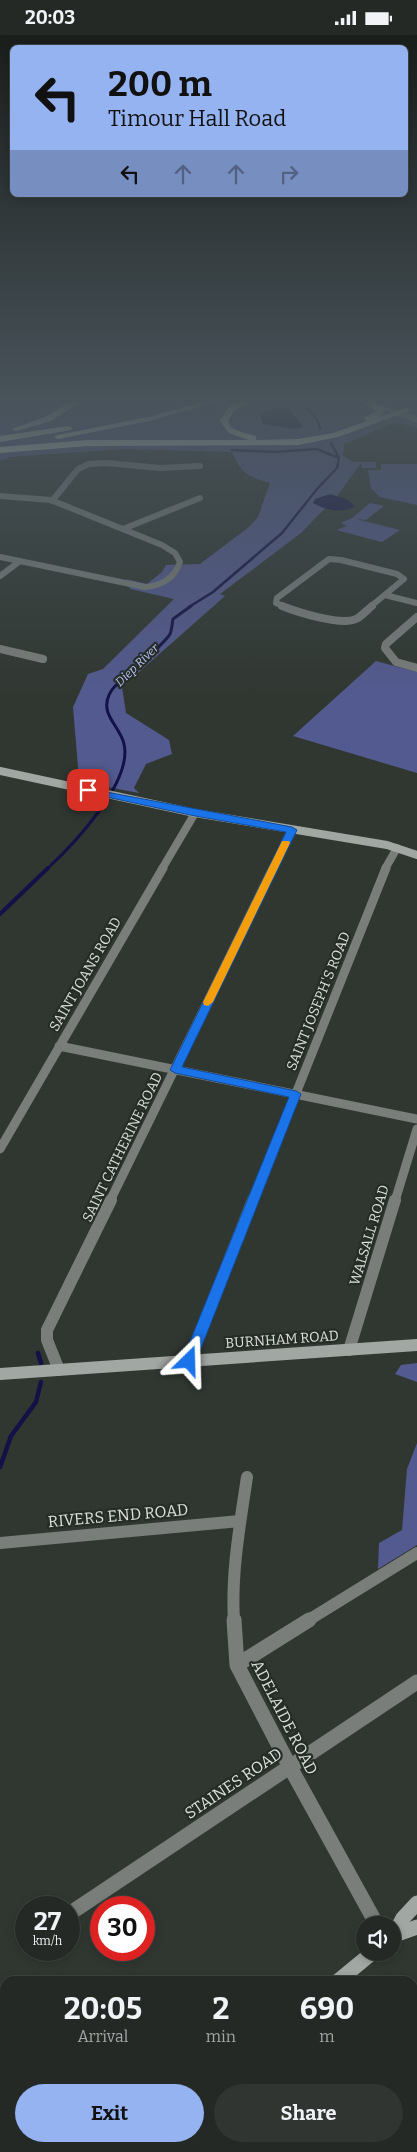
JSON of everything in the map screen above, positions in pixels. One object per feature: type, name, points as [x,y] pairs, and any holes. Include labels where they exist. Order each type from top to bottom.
[{"type":"street","points":[[0,557],[138,586],[152,587],[164,582],[177,571],[179,559],[167,547],[52,501],[37,498]]},
{"type":"street","points":[[52,501],[56,498]]},
{"type":"street","points":[[124,529],[200,498]]},
{"type":"street","points":[[335,559],[403,577],[402,581],[385,595],[356,619],[346,621],[283,606],[275,601],[325,561],[335,559]]},
{"type":"street","points":[[0,576],[20,561]]},
{"type":"street","points":[[385,595],[417,603]]},
{"type":"street","points":[[417,617],[386,644],[385,648],[396,662],[417,668]]},
{"type":"street","points":[[0,649],[43,659]]},
{"type":"street","points":[[0,771],[195,813],[397,848],[417,855]]},
{"type":"street","name":"SAINT JOANS ROAD","points":[[0,1149],[195,813]]},
{"type":"street","name":"SAINT CATHERINE ROAD","points":[[59,1369],[56,1359],[46,1342],[47,1330],[292,830]]},
{"type":"street","name":"SAINT JOSEPH'S ROAD","points":[[189,1361],[383,873],[397,848]]},
{"type":"street","points":[[59,1046],[417,1119]]},
{"type":"street","name":"WALSALL ROAD","points":[[349,1350],[417,1129]]},
{"type":"street","name":"BURNHAM ROAD","points":[[0,1374],[417,1345]]},
{"type":"street","name":"ADELAIDE ROAD","points":[[247,1477],[240,1521],[233,1601],[237,1665],[290,1767],[372,1916]]},
{"type":"street","name":"RIVERS END ROAD","points":[[0,1543],[240,1521]]},
{"type":"street","points":[[237,1665],[417,1553]]},
{"type":"street","name":"STAINES ROAD","points":[[80,1907],[417,1682]]},
{"type":"street","points":[[401,1920],[417,1903]]},
{"type":"street","points":[[401,1932],[417,1927]]},
{"type":"street","points":[[344,1976],[362,1961]]},
{"type":"shaded area","points":[[265,498],[335,498],[301,533],[220,594],[225,596],[122,687],[126,713],[169,740],[172,754],[146,764],[134,788],[139,793],[75,781],[79,779],[73,707],[88,674],[103,669],[174,599],[130,589],[126,579],[147,584],[162,572],[166,565],[200,564],[249,527],[258,517]]},
{"type":"shaded area","points":[[342,498],[355,506],[345,510],[334,510],[323,508],[313,503],[315,499]]},
{"type":"shaded area","points":[[384,498],[417,498],[417,505]]},
{"type":"shaded area","points":[[370,503],[384,506],[366,520],[356,519],[400,530],[382,542],[336,530],[347,526],[341,523],[352,518]]},
{"type":"shaded area","points":[[376,661],[417,672],[417,773],[293,736]]},
{"type":"shaded area","points":[[417,1363],[417,1382],[395,1374],[401,1365]]},
{"type":"shaded area","points":[[417,1443],[417,1545],[378,1569],[379,1543],[402,1530],[407,1469]]},
{"type":"waterway","name":"Diep River","points":[[189,607],[213,592],[282,533],[310,498]]},
{"type":"waterway","name":"Diep River","points":[[48,868],[71,845],[99,812],[119,776],[124,759],[124,744],[107,709],[109,695],[116,685],[131,674],[170,634],[173,619],[191,606]]},
{"type":"waterway","name":"Diep River","points":[[0,914],[48,868]]},
{"type":"waterway","name":"Diep River","points":[[38,1353],[41,1363]]},
{"type":"waterway","name":"Diep River","points":[[0,1467],[11,1436],[36,1402],[41,1382]]},
{"type":"slow traffic","points":[[208,1002],[285,843]]},
{"type":"route","points":[[88,790],[195,813],[292,830],[175,1070],[296,1094],[189,1361]]}]
